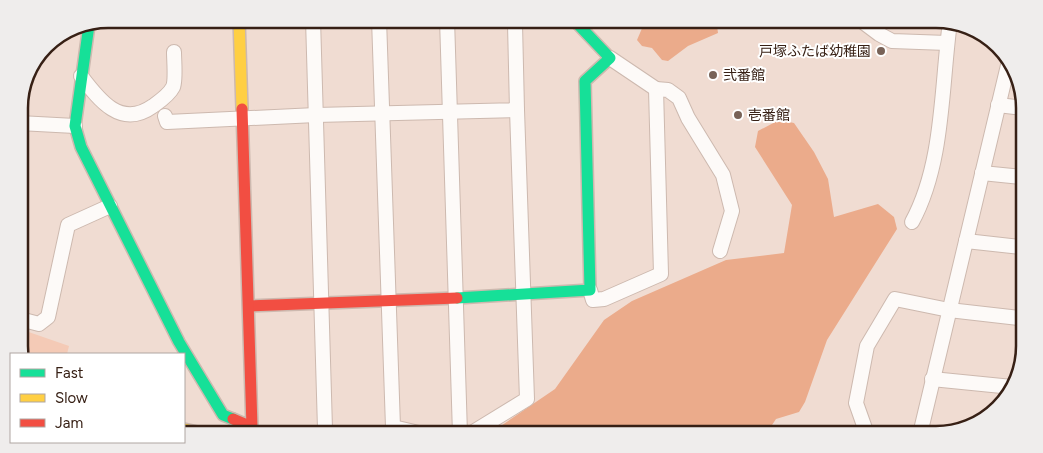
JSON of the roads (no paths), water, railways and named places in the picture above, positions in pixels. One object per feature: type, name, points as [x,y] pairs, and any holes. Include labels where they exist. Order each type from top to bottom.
[{"type":"street","points":[[239,28],[252,426]]},
{"type":"street","points":[[314,28],[324,426]]},
{"type":"street","points":[[379,28],[393,426]]},
{"type":"street","points":[[447,28],[460,426]]},
{"type":"street","points":[[484,426],[527,399],[515,28]]},
{"type":"street","points":[[582,28],[610,58],[656,89],[668,90],[679,98],[688,118],[723,175],[732,210],[720,251]]},
{"type":"street","points":[[871,28],[892,41],[947,43]]},
{"type":"street","points":[[912,222],[921,205],[937,142],[949,29]]},
{"type":"street","points":[[89,30],[75,126],[81,147],[200,380],[223,415],[249,426]]},
{"type":"street","points":[[81,76],[98,99],[115,111],[138,114],[164,99],[173,86],[174,52]]},
{"type":"street","points":[[610,58],[585,81],[590,290],[593,300],[604,299],[661,274],[656,89]]},
{"type":"street","points":[[922,425],[1007,71]]},
{"type":"street","points":[[998,105],[1016,107]]},
{"type":"street","points":[[165,116],[167,122],[243,120],[316,115],[517,110]]},
{"type":"street","points":[[28,127],[75,126]]},
{"type":"street","points":[[982,173],[1016,176]]},
{"type":"street","points":[[28,321],[39,324],[48,317],[68,225],[110,206]]},
{"type":"street","points":[[966,241],[1016,247]]},
{"type":"street","points":[[249,306],[523,295],[590,290]]},
{"type":"street","points":[[864,425],[856,403],[867,346],[895,299],[949,310],[1016,318]]},
{"type":"street","points":[[932,380],[1005,386]]},
{"type":"place","name":"戸塚ふたば幼稚園","points":[[881,51]]},
{"type":"place","name":"弐番館","points":[[713,75]]},
{"type":"place","name":"壱番館","points":[[738,115]]}]
